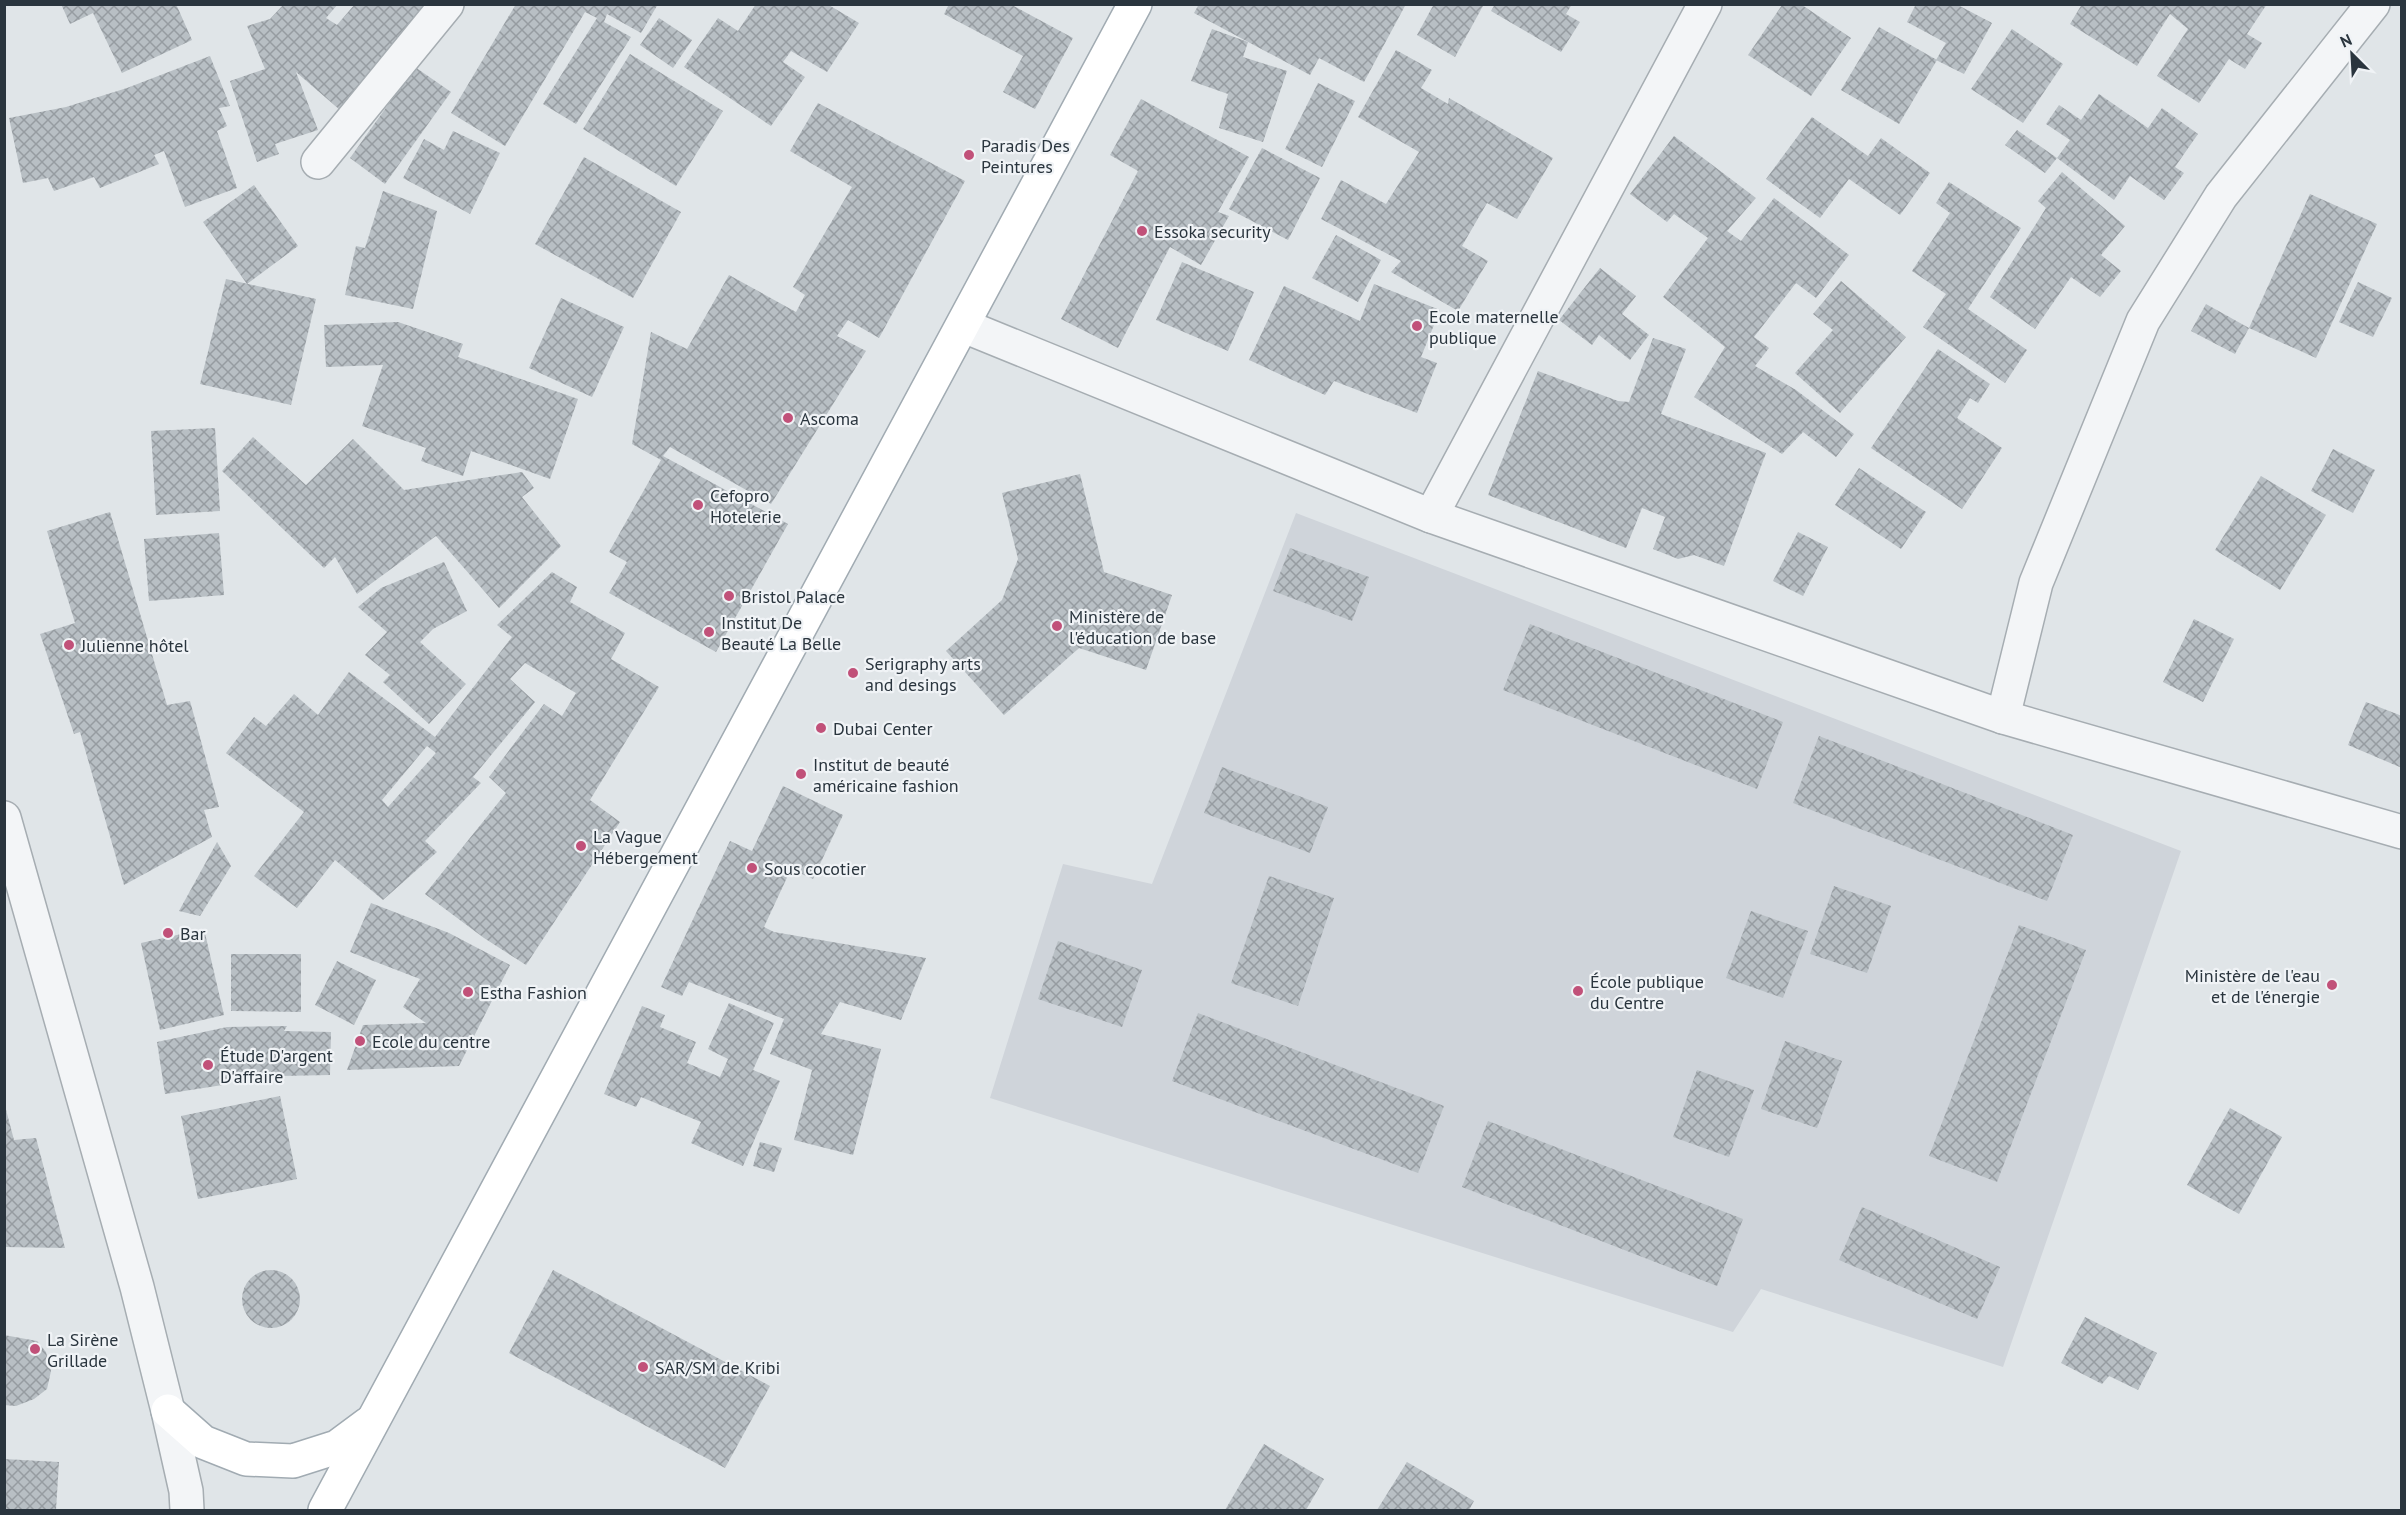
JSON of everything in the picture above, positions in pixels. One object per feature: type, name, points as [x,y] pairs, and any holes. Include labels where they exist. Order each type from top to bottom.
[{"type":"main road","points":[[325,1510],[1136,4]]},
{"type":"main road","points":[[168,1411],[203,1442],[246,1459],[293,1461],[337,1447],[374,1419]]},
{"type":"street","points":[[318,162],[447,4]]},
{"type":"street","points":[[1431,516],[1705,4]]},
{"type":"street","points":[[2003,717],[2036,583],[2144,321],[2221,196],[2373,4]]},
{"type":"street","points":[[964,326],[1431,516],[2003,717],[2402,832]]},
{"type":"street","points":[[4,818],[133,1276],[168,1411],[186,1491],[187,1510]]},
{"type":"shaded area","name":"École publique du Centre","points":[[1296,513],[2181,851],[2003,1367],[1761,1289],[1733,1332],[990,1098],[1063,864],[1152,884]]},
{"type":"building","points":[[61,4],[176,4],[192,40],[122,73],[93,13],[70,24]]},
{"type":"building","points":[[284,4],[338,4],[326,18],[337,25],[355,4],[429,4],[340,110],[296,72],[318,130],[275,144],[279,154],[257,162],[230,81],[265,69],[247,26],[270,19]]},
{"type":"building","points":[[516,4],[658,4],[641,33],[607,14],[604,22],[631,37],[576,124],[543,104],[597,18],[585,12],[505,146],[451,113]]},
{"type":"building","points":[[756,4],[827,4],[859,23],[827,72],[791,51],[783,62],[805,77],[771,126],[684,67],[718,18],[738,31]]},
{"type":"building","points":[[949,4],[1010,4],[1073,38],[1035,109],[1003,92],[1023,56],[944,14]]},
{"type":"building","points":[[1199,4],[1406,4],[1364,82],[1319,58],[1310,75],[1194,13]]},
{"type":"building","points":[[1434,4],[1484,4],[1455,57],[1417,35]]},
{"type":"building","points":[[1495,4],[1572,4],[1566,14],[1580,22],[1561,52],[1491,11]]},
{"type":"building","points":[[1916,4],[1956,4],[1992,23],[1964,74],[1936,60],[1946,43],[1907,22]]},
{"type":"building","points":[[2082,4],[2267,4],[2247,34],[2262,43],[2245,69],[2229,59],[2199,103],[2157,76],[2188,29],[2170,14],[2137,66],[2070,24]]},
{"type":"building","points":[[1782,5],[1802,5],[1851,38],[1811,96],[1748,55]]},
{"type":"building","points":[[659,18],[692,40],[673,68],[640,45]]},
{"type":"building","points":[[1879,27],[1937,60],[1899,124],[1841,90]]},
{"type":"building","points":[[1212,29],[1248,42],[1243,57],[1287,71],[1263,142],[1219,128],[1228,94],[1191,81]]},
{"type":"building","points":[[2012,29],[2063,64],[2023,123],[1971,89]]},
{"type":"building","points":[[1396,50],[1432,70],[1421,88],[1448,104],[1449,98],[1553,158],[1517,219],[1487,203],[1462,246],[1488,261],[1458,311],[1391,272],[1401,261],[1321,219],[1341,180],[1386,204],[1419,152],[1358,117]]},
{"type":"building","points":[[630,54],[723,111],[676,186],[583,129]]},
{"type":"building","points":[[210,56],[230,106],[219,108],[227,126],[217,131],[237,188],[185,207],[164,151],[154,155],[159,164],[100,188],[94,177],[54,191],[48,178],[23,183],[9,118],[66,107],[127,88]]},
{"type":"building","points":[[415,67],[451,92],[385,184],[350,158]]},
{"type":"building","points":[[1318,83],[1355,101],[1322,167],[1285,149]]},
{"type":"building","points":[[2099,94],[2148,128],[2162,108],[2198,134],[2175,167],[2184,173],[2164,200],[2130,176],[2114,200],[2057,158],[2070,140],[2046,124],[2059,105],[2081,120]]},
{"type":"building","points":[[1141,99],[1249,157],[1218,212],[1229,216],[1201,265],[1170,247],[1118,348],[1061,319],[1138,171],[1110,155]]},
{"type":"building","points":[[818,103],[965,181],[879,338],[848,320],[837,336],[866,351],[771,504],[670,447],[663,456],[788,524],[716,652],[609,593],[627,562],[609,552],[661,460],[632,444],[651,332],[687,349],[729,275],[796,312],[805,295],[793,287],[852,187],[790,151]]},
{"type":"building","points":[[1812,117],[1868,156],[1881,138],[1930,173],[1900,215],[1849,179],[1820,218],[1766,179]]},
{"type":"building","points":[[2017,130],[2057,158],[2045,173],[2005,145]]},
{"type":"building","points":[[453,131],[500,153],[470,214],[403,178],[424,139],[444,150]]},
{"type":"building","points":[[1674,136],[1756,198],[1727,231],[1741,241],[1774,198],[1849,255],[1816,298],[1796,283],[1754,337],[1769,348],[1755,366],[1796,390],[1854,434],[1836,457],[1803,432],[1782,454],[1694,397],[1725,347],[1663,297],[1708,238],[1674,214],[1667,222],[1630,194]]},
{"type":"building","points":[[1262,148],[1320,178],[1288,240],[1229,209]]},
{"type":"building","points":[[584,157],[681,212],[633,298],[535,244]]},
{"type":"building","points":[[2062,172],[2125,226],[2101,255],[2121,271],[2100,297],[2071,277],[2035,329],[1990,297],[2046,208],[2038,201]]},
{"type":"building","points":[[1949,182],[2021,228],[1968,309],[2027,350],[2005,383],[1923,327],[1946,294],[1912,271],[1950,213],[1936,203]]},
{"type":"building","points":[[254,185],[298,246],[247,284],[203,222]]},
{"type":"building","points":[[383,191],[437,211],[413,309],[345,295],[356,246],[365,248]]},
{"type":"building","points":[[2310,194],[2377,224],[2316,358],[2249,328]]},
{"type":"building","points":[[1336,235],[1381,260],[1358,302],[1312,278]]},
{"type":"building","points":[[1182,262],[1254,292],[1228,351],[1156,320]]},
{"type":"building","points":[[1600,268],[1636,296],[1622,314],[1649,335],[1630,360],[1599,335],[1592,345],[1559,320]]},
{"type":"building","points":[[226,279],[316,299],[291,405],[200,384]]},
{"type":"building","points":[[1841,281],[1906,337],[1840,413],[1795,373],[1833,330],[1813,314]]},
{"type":"building","points":[[2358,282],[2392,298],[2373,337],[2339,322]]},
{"type":"building","points":[[1374,284],[1440,310],[1421,357],[1437,363],[1417,413],[1334,381],[1325,395],[1249,360],[1284,286],[1360,321]]},
{"type":"building","points":[[561,298],[624,327],[592,397],[529,368]]},
{"type":"building","points":[[2206,304],[2249,328],[2235,354],[2191,331]]},
{"type":"building","points":[[398,322],[463,344],[458,357],[578,399],[550,479],[471,451],[463,476],[421,461],[426,448],[362,426],[383,365],[326,367],[324,325]]},
{"type":"building","points":[[1653,338],[1686,349],[1661,414],[1766,453],[1724,566],[1694,555],[1678,559],[1653,549],[1665,517],[1642,508],[1626,548],[1488,495],[1538,371],[1618,401],[1629,402]]},
{"type":"building","points":[[1938,349],[1990,384],[1978,403],[1970,398],[1957,418],[2002,448],[1962,509],[1871,448]]},
{"type":"building","points":[[215,428],[220,511],[156,515],[151,431]]},
{"type":"building","points":[[253,437],[306,485],[353,439],[404,490],[522,472],[534,488],[522,497],[561,546],[499,608],[436,536],[357,594],[335,557],[324,568],[222,471]]},
{"type":"building","points":[[2333,449],[2375,470],[2353,513],[2311,491]]},
{"type":"building","points":[[1859,468],[1926,512],[1901,549],[1835,505]]},
{"type":"building","points":[[1080,474],[1104,572],[1172,595],[1146,670],[1079,648],[1004,715],[946,651],[1002,600],[1018,559],[1002,493]]},
{"type":"building","points":[[2261,476],[2326,515],[2280,590],[2215,550]]},
{"type":"building","points":[[110,512],[167,705],[190,701],[219,807],[204,810],[212,837],[124,885],[80,732],[74,734],[40,634],[75,623],[47,531]]},
{"type":"building","points":[[1798,532],[1828,547],[1803,596],[1773,581]]},
{"type":"building","points":[[219,533],[224,595],[149,601],[144,539]]},
{"type":"building","points":[[1290,548],[1369,577],[1352,621],[1273,591]]},
{"type":"building","points":[[444,562],[467,611],[433,629],[420,642],[466,684],[429,724],[383,682],[390,675],[365,655],[387,632],[358,607],[381,588]]},
{"type":"building","points":[[552,572],[577,587],[570,602],[625,633],[611,659],[659,687],[590,800],[620,822],[526,965],[484,938],[425,894],[506,793],[489,777],[544,704],[562,716],[576,693],[525,663],[510,679],[535,702],[473,777],[481,783],[425,841],[437,852],[383,900],[335,860],[297,908],[254,876],[304,812],[226,753],[254,717],[266,726],[294,694],[318,715],[349,672],[435,737],[512,637],[497,625]],"holes":[[[427,746],[436,753],[388,807],[382,800]]]},
{"type":"building","points":[[2194,619],[2234,639],[2203,702],[2163,682]]},
{"type":"building","points":[[1530,624],[1783,722],[1757,789],[1503,690]]},
{"type":"building","points":[[2366,702],[2402,716],[2402,768],[2348,745]]},
{"type":"building","points":[[1819,736],[2073,835],[2047,901],[1793,803]]},
{"type":"building","points":[[1222,767],[1328,807],[1310,853],[1204,813]]},
{"type":"building","points":[[783,786],[843,815],[813,879],[791,869],[764,927],[774,932],[926,958],[901,1020],[840,1002],[821,1034],[881,1049],[853,1155],[794,1140],[812,1070],[770,1054],[784,1019],[689,982],[682,996],[661,987],[730,841],[752,851]]},
{"type":"building","points":[[217,842],[231,866],[200,916],[179,911]]},
{"type":"building","points":[[1269,876],[1334,898],[1298,1006],[1231,983]]},
{"type":"building","points":[[1834,886],[1891,906],[1867,973],[1810,954]]},
{"type":"building","points":[[371,903],[449,933],[510,965],[459,1066],[347,1070],[363,1025],[426,1023],[403,1007],[420,979],[350,952]]},
{"type":"building","points":[[1751,911],[1808,931],[1783,998],[1726,978]]},
{"type":"building","points":[[2019,925],[2086,950],[1997,1182],[1929,1156]]},
{"type":"building","points":[[204,929],[224,1015],[160,1030],[141,943]]},
{"type":"building","points":[[1058,941],[1142,970],[1122,1027],[1038,999]]},
{"type":"building","points":[[231,954],[301,954],[301,1012],[231,1011]]},
{"type":"building","points":[[337,961],[376,980],[354,1025],[315,1005]]},
{"type":"building","points":[[729,1003],[774,1023],[753,1070],[780,1081],[743,1166],[691,1143],[701,1122],[641,1097],[636,1107],[604,1094],[642,1006],[665,1015],[660,1027],[696,1042],[687,1063],[720,1077],[728,1059],[708,1049]]},
{"type":"building","points":[[1198,1013],[1444,1106],[1418,1173],[1172,1081]]},
{"type":"building","points":[[287,1026],[284,1031],[331,1032],[330,1075],[228,1077],[229,1084],[165,1094],[157,1042],[227,1027]]},
{"type":"building","points":[[1785,1041],[1842,1061],[1817,1128],[1761,1109]]},
{"type":"building","points":[[1697,1070],[1754,1090],[1729,1157],[1673,1137]]},
{"type":"building","points":[[280,1096],[297,1179],[198,1199],[181,1116]]},
{"type":"building","points":[[4,1102],[14,1140],[36,1138],[65,1248],[4,1247]]},
{"type":"building","points":[[2230,1108],[2282,1137],[2239,1214],[2187,1185]]},
{"type":"building","points":[[1488,1121],[1743,1219],[1717,1286],[1462,1187]]},
{"type":"building","points":[[760,1142],[782,1148],[774,1172],[753,1166]]},
{"type":"building","points":[[1862,1207],[2000,1267],[1977,1319],[1839,1260]]},
{"type":"building","points":[[271,1270],[282,1272],[295,1283],[300,1299],[298,1310],[287,1323],[271,1328],[260,1326],[247,1315],[242,1299],[244,1288],[255,1275]]},
{"type":"building","points":[[553,1270],[770,1386],[725,1468],[509,1353]]},
{"type":"building","points":[[2085,1317],[2157,1353],[2138,1390],[2109,1376],[2102,1384],[2061,1363]]},
{"type":"building","points":[[4,1335],[37,1341],[46,1352],[51,1371],[47,1389],[34,1399],[16,1406],[4,1405]]},
{"type":"building","points":[[1264,1444],[1324,1479],[1306,1510],[1225,1510]]},
{"type":"building","points":[[4,1459],[59,1462],[56,1510],[4,1510]]},
{"type":"building","points":[[1407,1462],[1474,1501],[1469,1510],[1377,1510]]},
{"type":"place","name":"Paradis Des Peintures","points":[[969,155]]},
{"type":"place","name":"Essoka security","points":[[1142,231]]},
{"type":"place","name":"Ecole maternelle publique","points":[[1417,326]]},
{"type":"place","name":"Ascoma","points":[[788,418]]},
{"type":"place","name":"Cefopro Hotelerie","points":[[698,505]]},
{"type":"place","name":"Bristol Palace","points":[[729,596]]},
{"type":"place","name":"Ministère de l'éducation de base","points":[[1057,626]]},
{"type":"place","name":"Institut De Beauté La Belle","points":[[709,632]]},
{"type":"place","name":"Julienne hôtel","points":[[69,645]]},
{"type":"place","name":"Serigraphy arts and desings","points":[[853,673]]},
{"type":"place","name":"Dubai Center","points":[[821,728]]},
{"type":"place","name":"Institut de beauté américaine fashion","points":[[801,774]]},
{"type":"place","name":"La Vague Hébergement","points":[[581,846]]},
{"type":"place","name":"Sous cocotier","points":[[752,868]]},
{"type":"place","name":"Bar","points":[[168,933]]},
{"type":"place","name":"Ministère de l'eau et de l'énergie","points":[[2332,985]]},
{"type":"place","name":"École publique du Centre","points":[[1578,991]]},
{"type":"place","name":"Estha Fashion","points":[[468,992]]},
{"type":"place","name":"Ecole du centre","points":[[360,1041]]},
{"type":"place","name":"Étude D'argent D'affaire","points":[[208,1065]]},
{"type":"place","name":"La Sirène Grillade","points":[[35,1349]]},
{"type":"place","name":"SAR/SM de Kribi","points":[[643,1367]]}]
